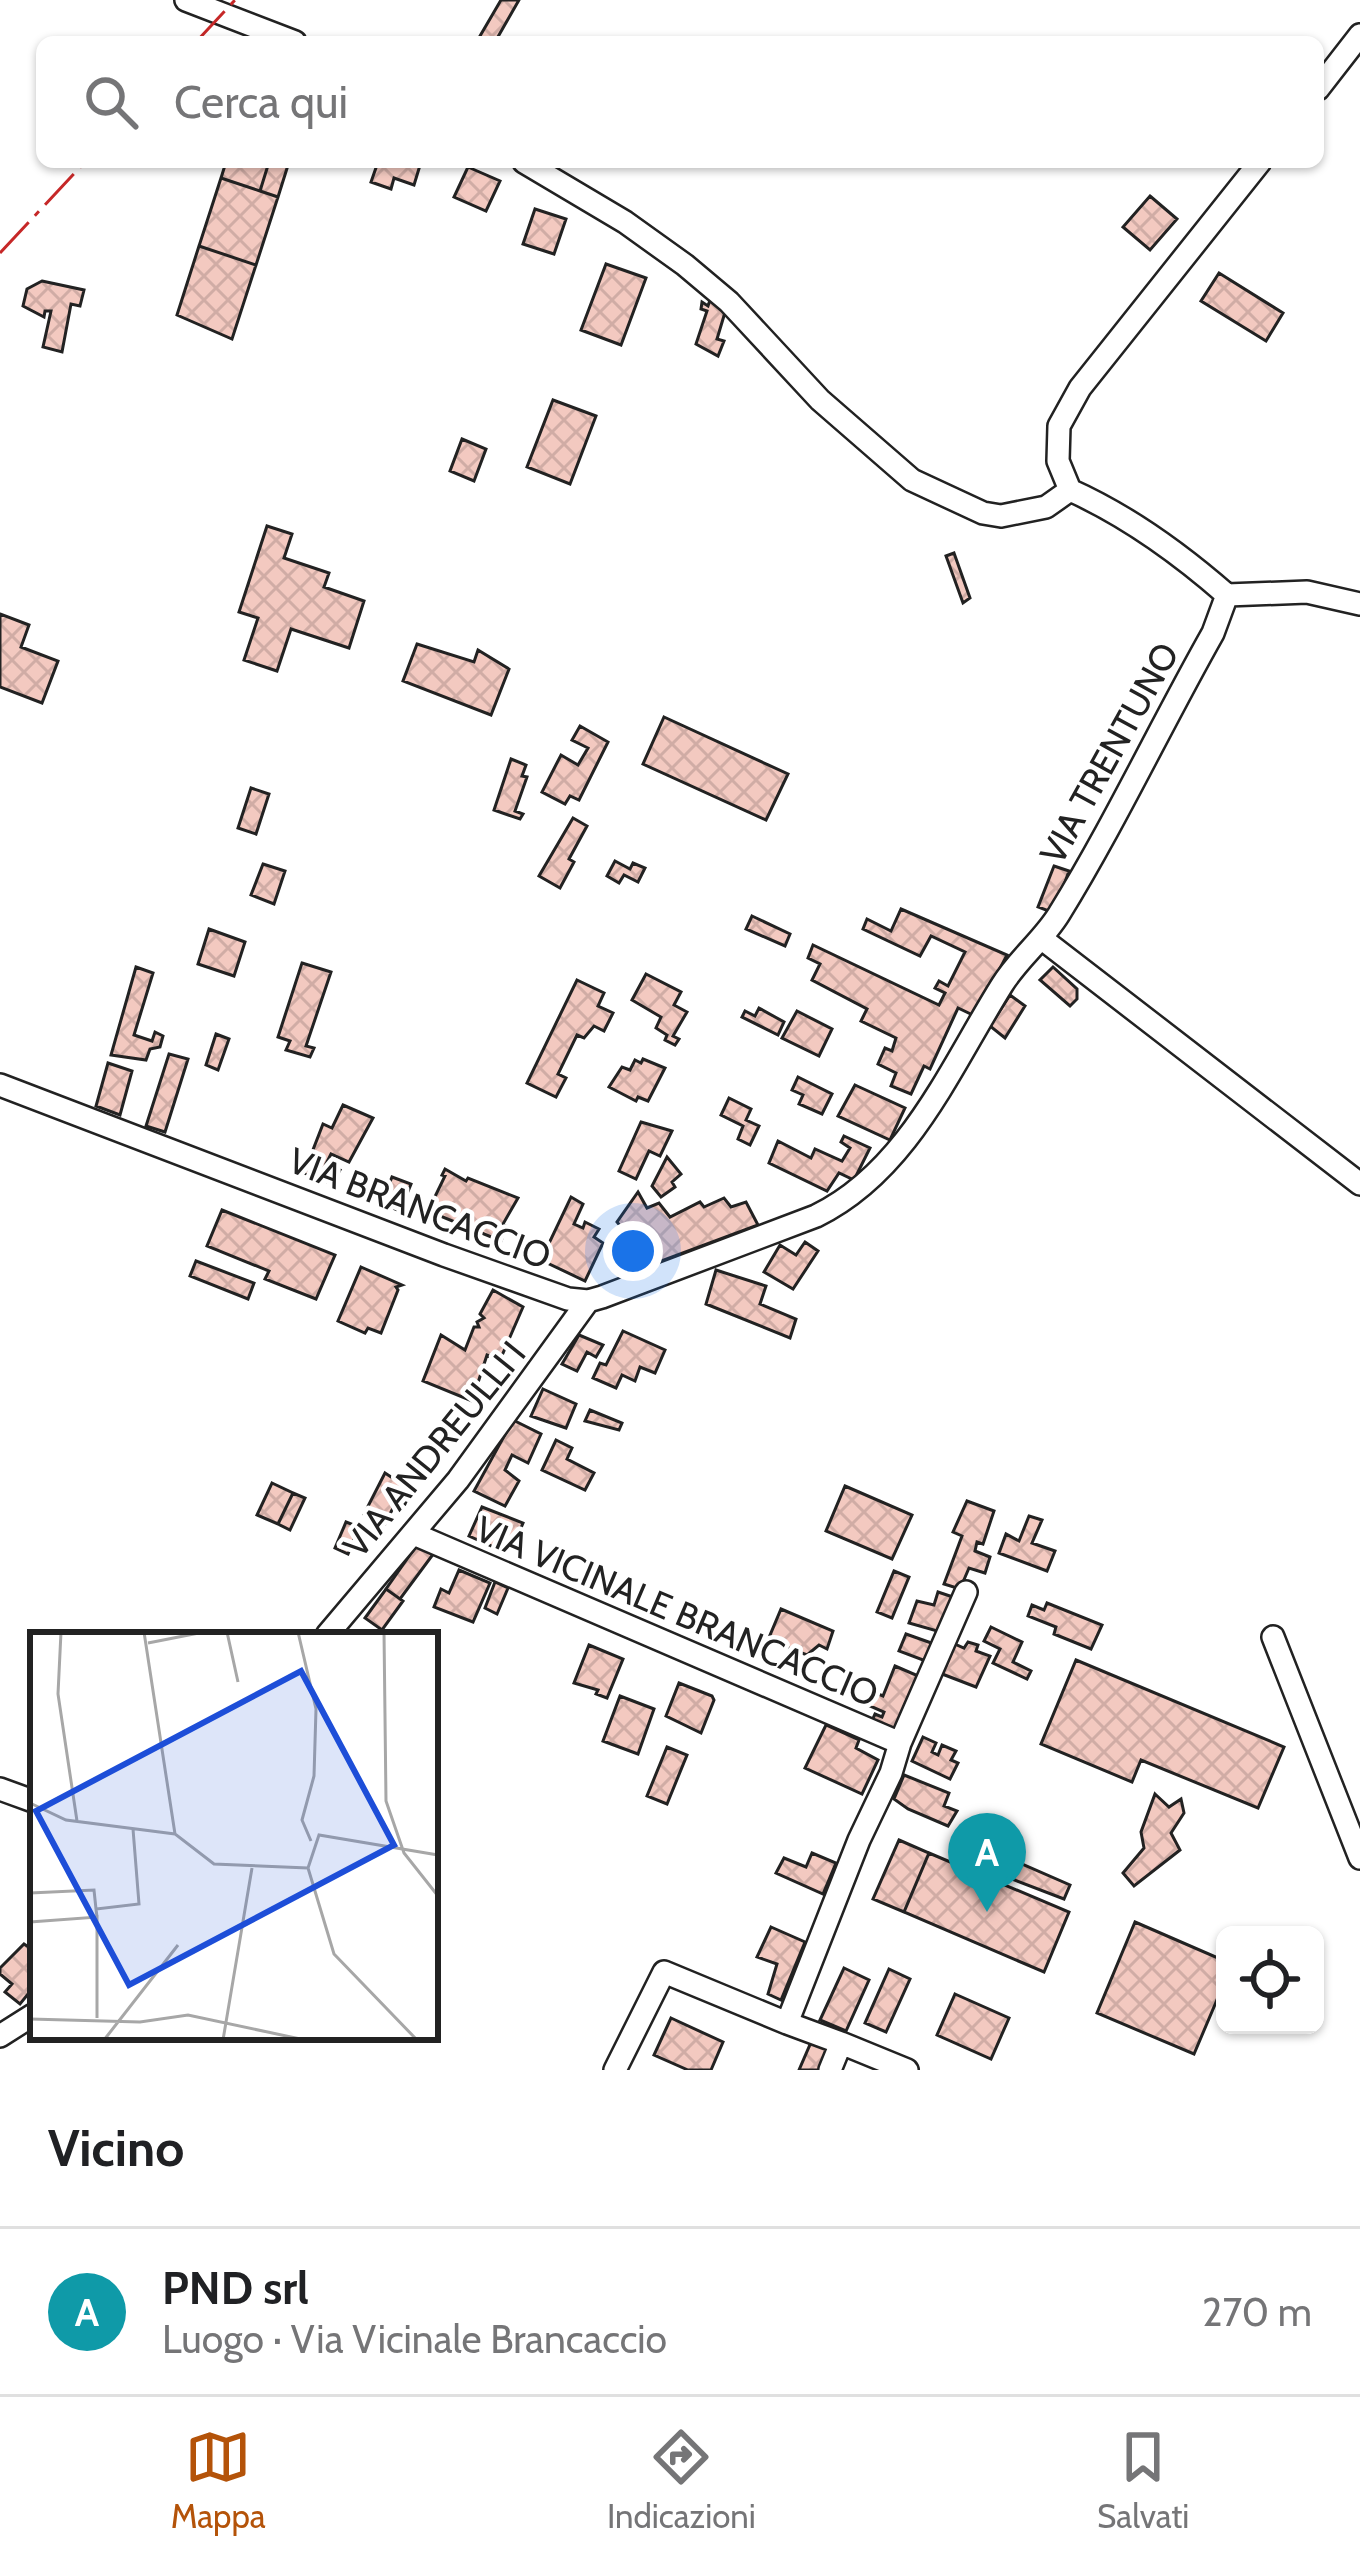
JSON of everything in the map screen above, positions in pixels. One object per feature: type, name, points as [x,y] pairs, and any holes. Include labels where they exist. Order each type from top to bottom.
[{"type":"street","points":[[186,0],[279,36]]},
{"type":"street","points":[[1324,81],[1360,35]]},
{"type":"street","points":[[533,168],[686,265],[729,302],[820,400],[912,479],[983,513],[1001,515],[1046,507],[1070,490]]},
{"type":"street","points":[[1254,168],[1080,388],[1059,426],[1058,461],[1070,490],[1113,509],[1227,595],[1307,592],[1360,604]]},
{"type":"street","name":"VIA TRENTUNO","points":[[1041,938],[1213,633],[1227,595]]},
{"type":"street","points":[[1041,938],[1360,1184]]},
{"type":"street","name":"VIA BRANCACCIO","points":[[0,1085],[444,1255],[588,1301],[840,1204],[894,1156],[1006,979],[1041,938]]},
{"type":"street","name":"VIA ANDREULLI I","points":[[330,1632],[458,1480],[588,1301]]},
{"type":"street","name":"VIA VICINALE BRANCACCIO","points":[[414,1534],[900,1743],[787,2024]]},
{"type":"street","points":[[900,1743],[966,1592]]},
{"type":"street","points":[[1273,1637],[1360,1858]]},
{"type":"street","points":[[0,1789],[30,1800]]},
{"type":"street","points":[[615,2070],[664,1972],[907,2070]]},
{"type":"street","points":[[0,2036],[30,2017]]},
{"type":"street","points":[[830,2070],[841,2043]]},
{"type":"building","points":[[501,0],[519,0],[498,36],[480,36]]},
{"type":"building","points":[[224,168],[267,168],[260,191],[221,178]]},
{"type":"building","points":[[267,168],[287,168],[278,197],[260,191]]},
{"type":"building","points":[[376,168],[419,168],[414,185],[394,178],[391,189],[371,182]]},
{"type":"building","points":[[468,168],[500,181],[486,211],[454,197]]},
{"type":"building","points":[[221,178],[278,197],[256,265],[199,246]]},
{"type":"building","points":[[1150,196],[1177,219],[1150,250],[1123,227]]},
{"type":"building","points":[[535,209],[566,219],[554,254],[523,244]]},
{"type":"building","points":[[199,246],[256,265],[232,339],[177,315]]},
{"type":"building","points":[[606,264],[646,278],[621,345],[581,330]]},
{"type":"building","points":[[1219,273],[1283,313],[1266,341],[1201,301]]},
{"type":"building","points":[[42,281],[84,290],[80,306],[71,304],[62,352],[43,347],[51,311],[45,311],[44,317],[23,306],[27,289]]},
{"type":"building","points":[[711,297],[726,309],[717,339],[724,341],[718,356],[696,344],[707,311],[701,309],[702,302],[708,306]]},
{"type":"building","points":[[553,400],[596,416],[570,484],[527,467]]},
{"type":"building","points":[[462,439],[486,449],[474,481],[450,471]]},
{"type":"building","points":[[267,526],[292,534],[284,558],[329,573],[324,587],[364,601],[349,648],[291,629],[277,671],[244,660],[258,618],[239,612]]},
{"type":"building","points":[[954,553],[970,598],[963,603],[946,556]]},
{"type":"building","points":[[0,614],[29,625],[21,647],[58,661],[42,703],[0,687]]},
{"type":"building","points":[[417,644],[474,662],[478,650],[509,669],[491,715],[403,681]]},
{"type":"building","points":[[664,717],[788,774],[766,820],[643,764]]},
{"type":"building","points":[[580,726],[608,742],[579,800],[570,796],[565,804],[542,792],[561,755],[578,765],[588,748],[572,740]]},
{"type":"building","points":[[511,759],[526,765],[522,776],[527,777],[515,811],[523,814],[520,819],[494,810]]},
{"type":"building","points":[[251,788],[269,794],[256,834],[238,828]]},
{"type":"building","points":[[573,818],[587,826],[560,888],[539,876]]},
{"type":"building","points":[[615,861],[630,869],[633,863],[645,868],[638,882],[624,875],[619,883],[607,876]]},
{"type":"building","points":[[263,864],[285,871],[274,904],[251,895]]},
{"type":"building","points":[[1054,866],[1069,871],[1054,913],[1038,907]]},
{"type":"building","points":[[901,909],[1007,955],[975,1016],[958,1008],[930,1069],[924,1066],[911,1094],[891,1086],[896,1073],[878,1064],[885,1048],[892,1051],[896,1038],[861,1021],[867,1009],[812,980],[820,964],[808,958],[813,945],[939,1005],[945,993],[935,988],[939,981],[948,986],[965,952],[931,936],[920,956],[863,929],[867,919],[891,931]]},
{"type":"building","points":[[752,916],[790,934],[785,946],[746,929]]},
{"type":"building","points":[[209,929],[245,942],[234,976],[198,964]]},
{"type":"building","points":[[302,963],[331,972],[306,1046],[314,1048],[310,1057],[286,1050],[290,1041],[278,1037]]},
{"type":"building","points":[[136,967],[153,973],[134,1035],[152,1041],[155,1032],[163,1036],[160,1047],[150,1049],[146,1060],[111,1055]]},
{"type":"building","points":[[1053,967],[1077,989],[1077,999],[1070,1006],[1040,980]]},
{"type":"building","points":[[646,974],[681,992],[674,1005],[687,1012],[673,1036],[679,1039],[675,1045],[656,1028],[661,1017],[632,1000]]},
{"type":"building","points":[[577,980],[604,993],[598,1006],[613,1013],[604,1031],[594,1026],[584,1038],[577,1035],[558,1074],[566,1078],[556,1097],[527,1083]]},
{"type":"building","points":[[1010,995],[1025,1006],[1005,1038],[990,1026]]},
{"type":"building","points":[[759,1008],[784,1022],[778,1035],[742,1017],[745,1011],[755,1016]]},
{"type":"building","points":[[797,1011],[832,1029],[819,1056],[782,1038]]},
{"type":"building","points":[[216,1034],[229,1039],[218,1070],[206,1065]]},
{"type":"building","points":[[169,1054],[188,1059],[165,1132],[146,1126]]},
{"type":"building","points":[[643,1059],[665,1068],[648,1101],[638,1097],[636,1101],[609,1087],[622,1067],[630,1070],[635,1060],[641,1063]]},
{"type":"building","points":[[108,1063],[132,1071],[120,1115],[96,1106]]},
{"type":"building","points":[[798,1077],[832,1094],[822,1114],[799,1104],[803,1095],[792,1090]]},
{"type":"building","points":[[855,1085],[905,1108],[890,1140],[838,1116]]},
{"type":"building","points":[[729,1098],[751,1109],[746,1120],[759,1126],[750,1145],[738,1139],[743,1126],[721,1115]]},
{"type":"building","points":[[343,1105],[373,1118],[349,1162],[331,1154],[326,1164],[340,1170],[333,1184],[304,1173],[323,1124],[332,1128]]},
{"type":"building","points":[[641,1122],[672,1131],[660,1156],[649,1151],[636,1179],[619,1171]]},
{"type":"building","points":[[844,1136],[870,1148],[854,1180],[839,1173],[827,1191],[769,1163],[778,1141],[811,1158],[815,1149],[842,1161],[850,1148],[841,1142]]},
{"type":"building","points":[[667,1157],[681,1174],[672,1182],[675,1187],[661,1197],[652,1186]]},
{"type":"building","points":[[445,1169],[518,1198],[503,1224],[507,1226],[501,1241],[428,1211]]},
{"type":"building","points":[[392,1177],[411,1184],[400,1211],[368,1198],[374,1181],[388,1187]]},
{"type":"building","points":[[638,1192],[647,1208],[659,1203],[670,1217],[700,1202],[704,1207],[724,1198],[731,1207],[746,1202],[758,1225],[656,1263],[642,1231],[630,1238],[617,1222]]},
{"type":"building","points":[[571,1197],[583,1204],[574,1224],[583,1228],[585,1222],[599,1229],[594,1237],[603,1243],[585,1281],[541,1260]]},
{"type":"building","points":[[222,1210],[335,1255],[316,1299],[265,1279],[269,1271],[207,1246]]},
{"type":"building","points":[[805,1242],[818,1251],[793,1289],[764,1272],[780,1245],[796,1255]]},
{"type":"building","points":[[196,1261],[254,1283],[248,1299],[190,1276]]},
{"type":"building","points":[[361,1267],[402,1285],[396,1287],[381,1333],[368,1328],[365,1333],[338,1321]]},
{"type":"building","points":[[716,1270],[766,1286],[760,1304],[796,1319],[790,1338],[706,1304]]},
{"type":"building","points":[[493,1290],[523,1307],[500,1360],[487,1355],[472,1401],[423,1381],[441,1335],[465,1350],[474,1327],[484,1318],[480,1314]]},
{"type":"building","points":[[623,1331],[665,1350],[655,1373],[640,1367],[635,1381],[622,1375],[616,1388],[593,1378],[600,1363],[606,1365]]},
{"type":"building","points":[[579,1335],[603,1345],[596,1357],[587,1352],[577,1371],[562,1364]]},
{"type":"building","points":[[543,1389],[576,1404],[566,1428],[531,1416]]},
{"type":"building","points":[[590,1410],[622,1423],[619,1430],[585,1421]]},
{"type":"building","points":[[513,1420],[541,1434],[528,1463],[512,1455],[505,1470],[519,1481],[505,1506],[474,1491]]},
{"type":"building","points":[[556,1440],[572,1448],[567,1459],[594,1473],[585,1490],[542,1470]]},
{"type":"building","points":[[385,1473],[411,1490],[405,1504],[397,1500],[385,1524],[364,1514]]},
{"type":"building","points":[[272,1483],[293,1493],[278,1524],[257,1515]]},
{"type":"building","points":[[845,1486],[912,1515],[892,1559],[826,1531]]},
{"type":"building","points":[[293,1493],[305,1498],[290,1530],[278,1524]]},
{"type":"building","points":[[967,1501],[994,1511],[983,1544],[977,1542],[975,1551],[990,1557],[985,1573],[969,1568],[960,1589],[944,1584],[962,1536],[953,1532]]},
{"type":"building","points":[[482,1507],[523,1523],[512,1550],[469,1536]]},
{"type":"building","points":[[1029,1516],[1042,1520],[1032,1543],[1055,1551],[1047,1571],[999,1553],[1006,1534],[1019,1541]]},
{"type":"building","points":[[346,1522],[359,1527],[348,1554],[335,1548]]},
{"type":"building","points":[[419,1542],[434,1553],[400,1599],[386,1589]]},
{"type":"building","points":[[459,1570],[490,1583],[473,1622],[434,1607],[441,1589],[449,1593]]},
{"type":"building","points":[[894,1571],[909,1577],[892,1618],[877,1612]]},
{"type":"building","points":[[495,1582],[508,1588],[497,1614],[485,1608]]},
{"type":"building","points":[[386,1589],[403,1601],[382,1630],[365,1618]]},
{"type":"building","points":[[938,1592],[953,1597],[944,1633],[909,1623],[917,1601],[934,1605]]},
{"type":"building","points":[[1047,1603],[1102,1625],[1091,1649],[1054,1634],[1056,1627],[1028,1616],[1032,1605],[1044,1610]]},
{"type":"building","points":[[781,1609],[833,1631],[827,1649],[819,1645],[807,1655],[768,1640]]},
{"type":"building","points":[[991,1627],[1022,1642],[1013,1662],[1031,1671],[1027,1679],[993,1663],[1000,1649],[984,1641]]},
{"type":"building","points":[[906,1634],[937,1645],[931,1663],[899,1651]]},
{"type":"building","points":[[948,1641],[964,1648],[968,1642],[978,1645],[976,1651],[990,1656],[976,1687],[937,1672]]},
{"type":"building","points":[[589,1645],[623,1659],[607,1698],[574,1683]]},
{"type":"building","points":[[1076,1660],[1284,1747],[1258,1808],[1141,1760],[1132,1782],[1041,1744]]},
{"type":"building","points":[[895,1666],[923,1678],[897,1734],[871,1723],[875,1714],[882,1717],[884,1712],[870,1706],[876,1693],[883,1696]]},
{"type":"building","points":[[679,1683],[714,1700],[701,1733],[666,1716]]},
{"type":"building","points":[[620,1696],[654,1709],[638,1754],[603,1741]]},
{"type":"building","points":[[826,1725],[859,1740],[856,1748],[878,1760],[862,1794],[805,1768]]},
{"type":"building","points":[[923,1737],[936,1743],[932,1752],[938,1755],[942,1745],[956,1751],[951,1760],[958,1763],[950,1779],[912,1761]]},
{"type":"building","points":[[667,1747],[687,1755],[667,1804],[647,1796]]},
{"type":"building","points":[[904,1775],[949,1793],[944,1806],[957,1811],[948,1826],[894,1799]]},
{"type":"building","points":[[1155,1794],[1169,1807],[1181,1799],[1184,1813],[1171,1833],[1180,1850],[1134,1886],[1123,1873],[1144,1848],[1141,1832]]},
{"type":"building","points":[[899,1840],[929,1853],[904,1912],[873,1899]]},
{"type":"building","points":[[981,1846],[1070,1885],[1064,1899],[973,1864]]},
{"type":"building","points":[[812,1853],[836,1863],[823,1894],[776,1873],[784,1858],[806,1867]]},
{"type":"building","points":[[929,1853],[1069,1912],[1044,1972],[904,1912]]},
{"type":"building","points":[[1135,1922],[1216,1957],[1216,2002],[1194,2054],[1097,2013]]},
{"type":"building","points":[[771,1927],[805,1942],[781,2000],[768,1994],[777,1964],[757,1957]]},
{"type":"building","points":[[24,1944],[30,1948],[30,1992],[20,2004],[5,1992],[12,1984],[0,1968]]},
{"type":"building","points":[[844,1968],[869,1980],[846,2031],[820,2020]]},
{"type":"building","points":[[889,1969],[910,1979],[886,2032],[865,2023]]},
{"type":"building","points":[[955,1994],[1009,2018],[991,2059],[937,2035]]},
{"type":"building","points":[[671,2018],[723,2042],[711,2070],[688,2070],[654,2055]]},
{"type":"building","points":[[812,2040],[829,2047],[819,2070],[799,2070]]},
{"type":"power","points":[[202,36],[235,0]]},
{"type":"power","points":[[0,253],[79,168]]},
{"type":"place","name":"PND srl","points":[[987,1912]]}]
